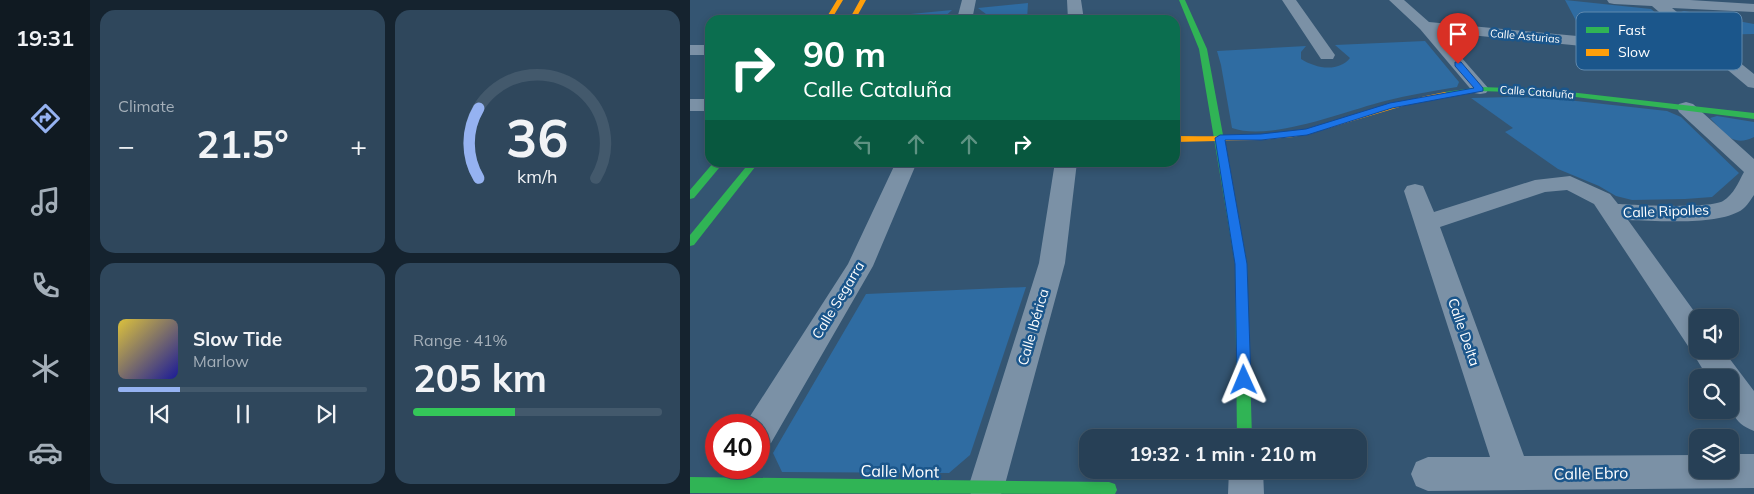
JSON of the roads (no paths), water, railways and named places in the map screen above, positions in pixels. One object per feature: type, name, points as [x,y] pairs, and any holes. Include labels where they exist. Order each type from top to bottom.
[{"type":"street","points":[[831,15],[840,0]]},
{"type":"street","points":[[855,15],[863,0]]},
{"type":"street","points":[[966,15],[969,0]]},
{"type":"street","points":[[1074,0],[1076,15]]},
{"type":"street","points":[[1182,0],[1203,48],[1241,264],[1245,429]]},
{"type":"street","points":[[1289,0],[1328,55]]},
{"type":"street","points":[[1396,0],[1425,26],[1480,89]]},
{"type":"street","points":[[1614,0],[1754,8]]},
{"type":"street","points":[[1662,4],[1708,12]]},
{"type":"street","points":[[1662,4],[1671,12]]},
{"type":"street","name":"Calle Asturias","points":[[1425,26],[1576,41]]},
{"type":"street","points":[[690,50],[705,50]]},
{"type":"street","points":[[1738,70],[1754,83]]},
{"type":"street","name":"Calle Cataluña","points":[[1180,139],[1261,137],[1307,132],[1390,106],[1434,96],[1480,89],[1543,91],[1754,116]]},
{"type":"street","points":[[690,106],[705,106]]},
{"type":"street","points":[[1686,108],[1754,171]]},
{"type":"street","points":[[694,188],[715,167]]},
{"type":"street","points":[[690,242],[751,167]]},
{"type":"street","name":"Calle Segarra","points":[[770,414],[860,266],[905,167]]},
{"type":"street","name":"Calle Ibérica","points":[[986,488],[1052,263],[1065,167]]},
{"type":"street","name":"Calle Ripolles","points":[[1426,223],[1543,185],[1570,183],[1602,198],[1610,212],[1692,212],[1729,208],[1745,193],[1754,171]]},
{"type":"street","name":"Calle Delta","points":[[1415,190],[1513,474]]},
{"type":"street","points":[[1610,212],[1660,288],[1689,326]]},
{"type":"street","points":[[1739,395],[1754,416]]},
{"type":"street","name":"Calle Ebro","points":[[1428,474],[1754,471]]},
{"type":"street","name":"Calle Mont","points":[[690,485],[722,479]]},
{"type":"street","name":"Calle Mont","points":[[770,479],[986,488],[1109,490]]},
{"type":"street","points":[[1246,479],[1246,494]]}]
